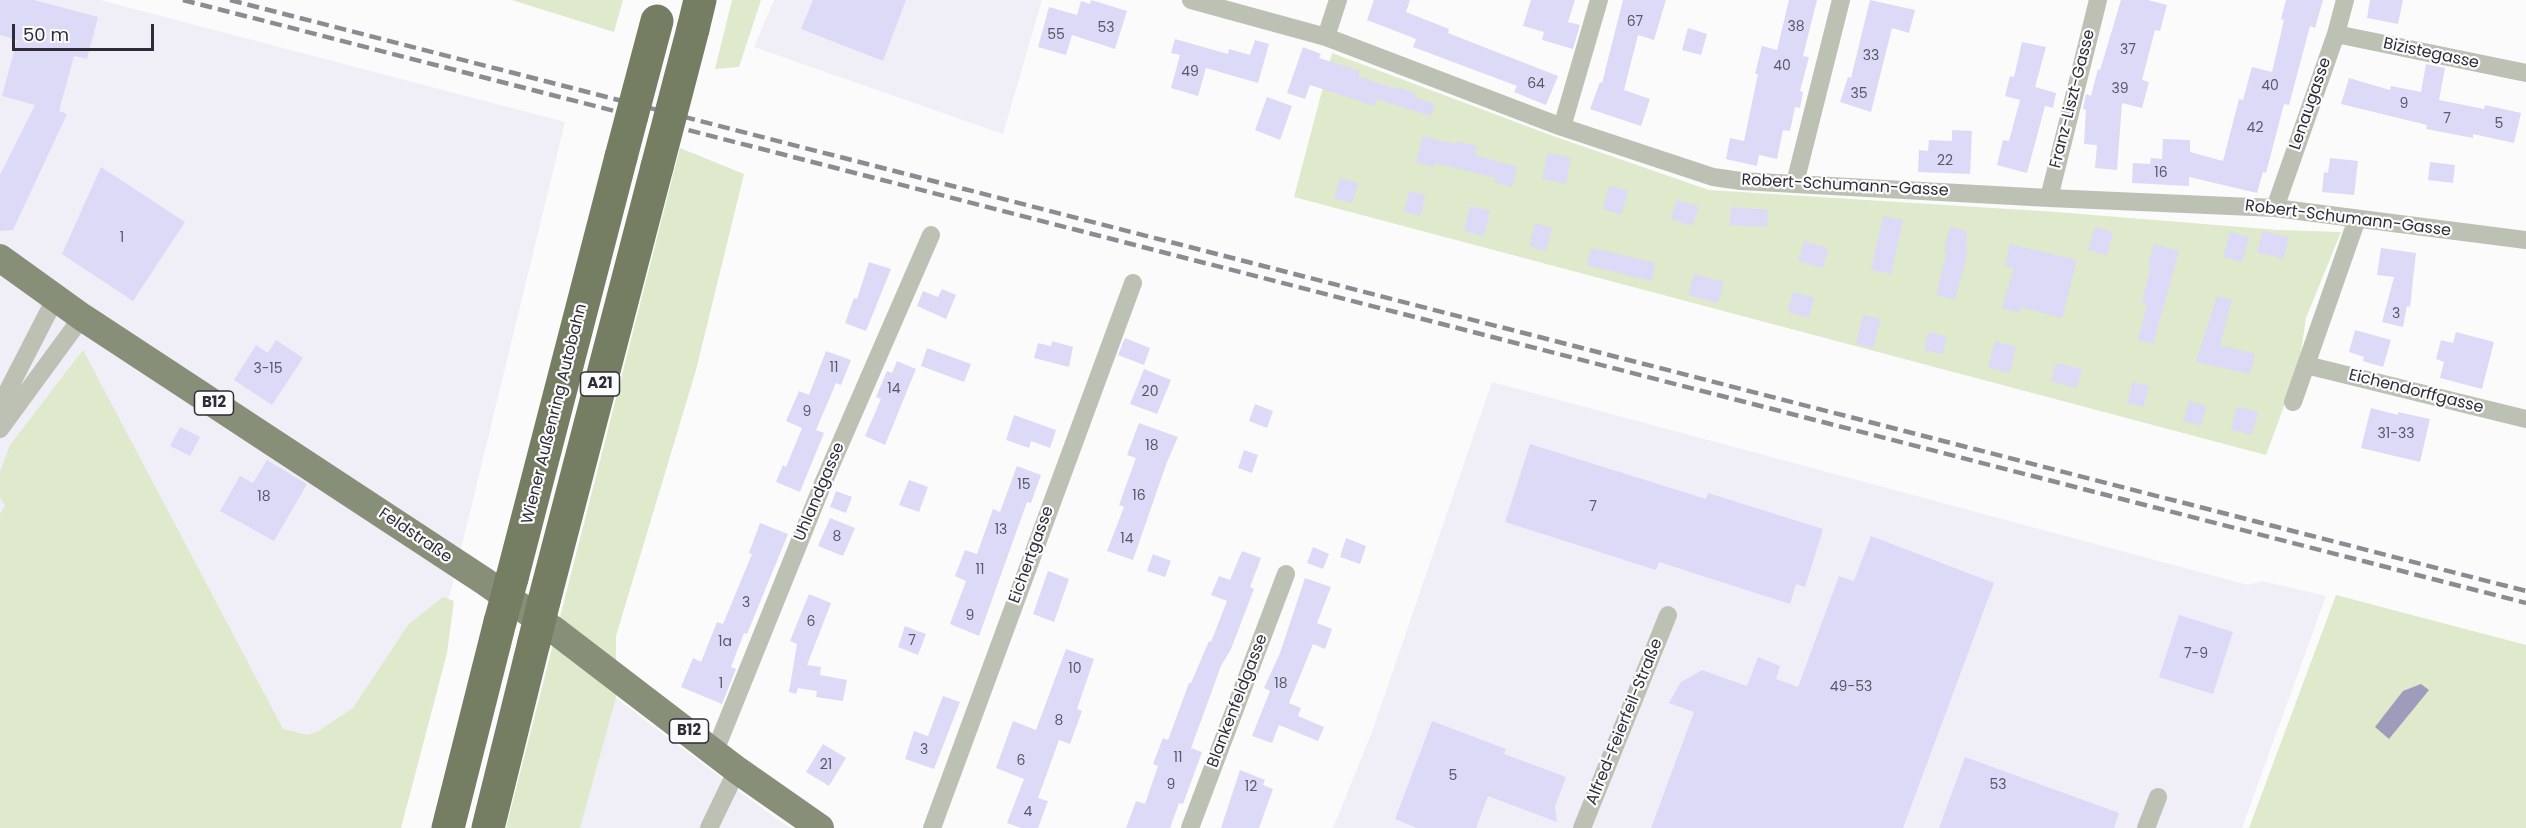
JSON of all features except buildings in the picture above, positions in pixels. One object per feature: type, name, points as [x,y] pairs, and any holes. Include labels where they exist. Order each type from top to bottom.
[{"type":"highway","name":"Wiener Außenring Autobahn","points":[[448,828],[660,10]]},
{"type":"highway","name":"A21","points":[[488,828],[544,601],[696,15]]},
{"type":"main road","name":"Feldstraße","points":[[0,258],[82,317],[484,581],[558,633],[737,770],[820,828]]},
{"type":"street","name":"Robert-Schumann-Gasse","points":[[1191,0],[1326,37],[1562,127],[1713,177],[1741,181],[2049,198],[2275,208],[2526,240]]},
{"type":"street","points":[[1326,37],[1338,0]]},
{"type":"street","points":[[1562,127],[1599,0]]},
{"type":"street","points":[[1795,183],[1841,0]]},
{"type":"street","name":"Franz-Liszt-Gasse","points":[[2049,198],[2098,0]]},
{"type":"street","name":"Lenaugasse","points":[[2275,208],[2336,34],[2345,0]]},
{"type":"street","name":"Bizistegasse","points":[[2336,34],[2526,73]]},
{"type":"street","points":[[2293,402],[2357,219]]},
{"type":"street","name":"Uhlandgasse","points":[[715,751],[824,481],[931,235]]},
{"type":"street","name":"Eichertgasse","points":[[932,828],[1133,283]]},
{"type":"street","points":[[0,406],[56,297]]},
{"type":"street","points":[[0,429],[82,317]]},
{"type":"street","name":"Eichendorffgasse","points":[[2306,365],[2526,419]]},
{"type":"street","name":"Blankenfeldgasse","points":[[1190,828],[1286,574]]},
{"type":"street","name":"Alfred-Feierfeil-Straße","points":[[1582,828],[1668,615]]},
{"type":"street","points":[[709,828],[737,770]]},
{"type":"street","points":[[2146,828],[2158,797]]},
{"type":"shaded area","points":[[0,0],[100,0],[565,122],[393,828],[0,828]]},
{"type":"shaded area","points":[[774,0],[1042,0],[1003,134],[754,47]]},
{"type":"shaded area","points":[[1492,382],[2248,585],[2262,581],[2326,596],[2242,828],[1333,828],[1372,732]]},
{"type":"shaded area","points":[[2421,684],[2429,690],[2389,739],[2375,727],[2403,691]]},
{"type":"shaded area","points":[[616,698],[740,792],[790,828],[580,828]]},
{"type":"green space","points":[[512,0],[623,0],[614,32]]},
{"type":"green space","points":[[732,0],[761,0],[739,67],[715,69]]},
{"type":"green space","points":[[1332,53],[1553,136],[1709,190],[2056,212],[2278,230],[2341,232],[2306,318],[2299,365],[2266,455],[1294,197]]},
{"type":"green space","points":[[680,148],[744,174],[696,370],[616,636],[616,698],[580,828],[506,828]]},
{"type":"green space","points":[[83,350],[283,729],[307,735],[317,732],[353,708],[408,625],[443,597],[454,601],[447,653],[401,828],[0,828],[0,514],[5,506],[0,497],[0,472],[10,445]]},
{"type":"green space","points":[[2336,595],[2526,645],[2526,828],[2249,828]]},
{"type":"railway","points":[[183,0],[2526,603]]},
{"type":"railway","points":[[230,0],[2526,591]]}]
